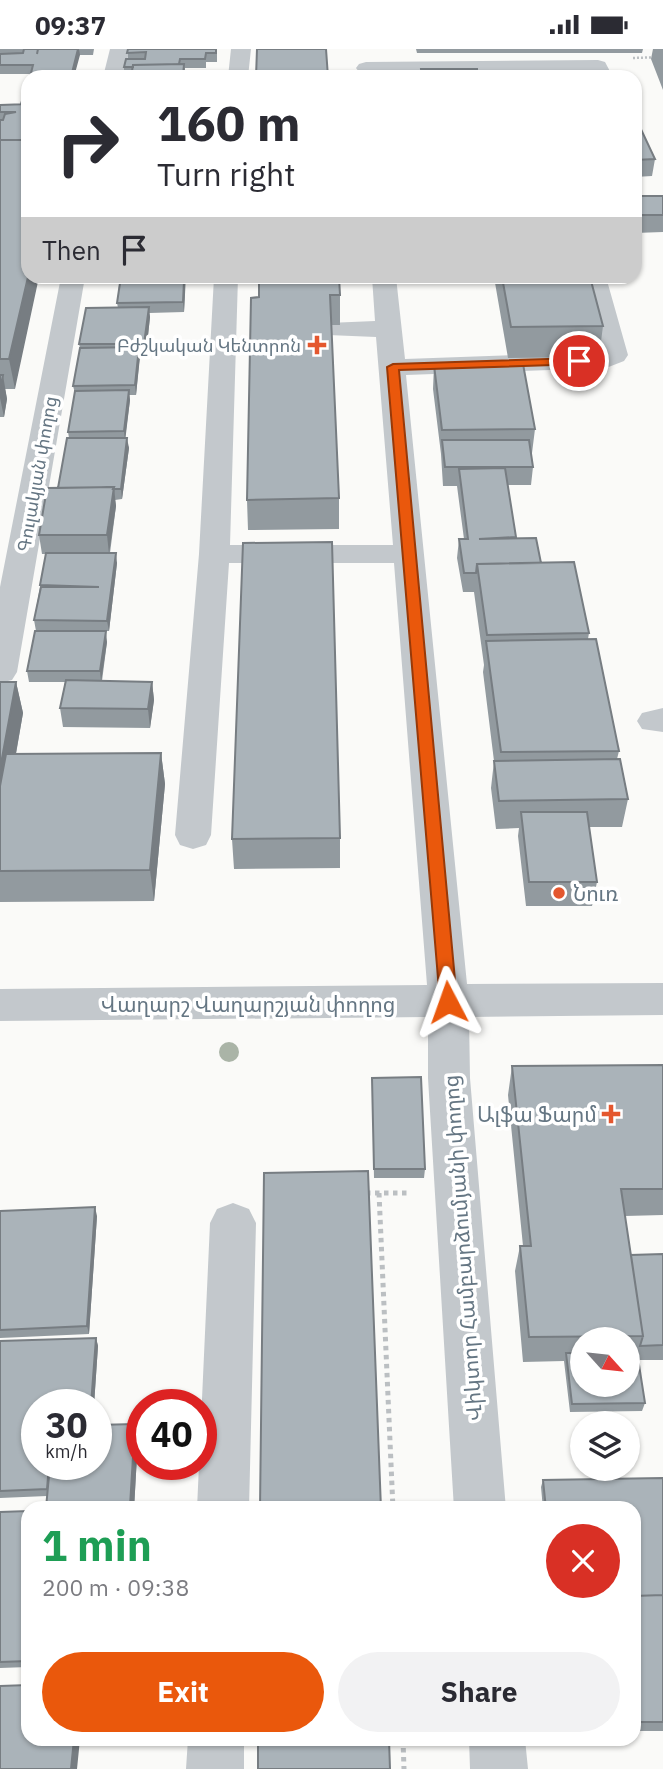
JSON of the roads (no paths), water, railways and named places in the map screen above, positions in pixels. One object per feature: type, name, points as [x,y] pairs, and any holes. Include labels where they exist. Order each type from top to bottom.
[{"type":"street","points":[[115,70],[120,49]]},
{"type":"street","points":[[239,70],[241,49]]},
{"type":"street","points":[[366,65],[598,66],[600,70]]},
{"type":"street","name":"Գուլակյան փողոց","points":[[0,672],[72,284]]},
{"type":"street","points":[[193,835],[214,554],[238,330],[228,284]]},
{"type":"street","name":"Վիկտոր Համբարձումյանի փողոց","points":[[385,284],[448,1002],[449,1078],[479,1501]]},
{"type":"street","points":[[393,367],[606,360],[615,355],[596,284]]},
{"type":"street","points":[[337,329],[389,329]]},
{"type":"street","points":[[214,554],[410,554]]},
{"type":"street","name":"Վաղարշ Վաղարշյան փողոց","points":[[0,1005],[663,999]]},
{"type":"street","points":[[223,1501],[233,1223]]},
{"type":"street","points":[[215,1769],[216,1746]]},
{"type":"street","points":[[497,1746],[499,1769]]},
{"type":"place","name":"Բժշկական Կենտրոն","points":[[317,345]]},
{"type":"place","name":"Նուռ","points":[[559,893]]},
{"type":"place","name":"Ալֆա Ֆարմ","points":[[611,1114]]}]
